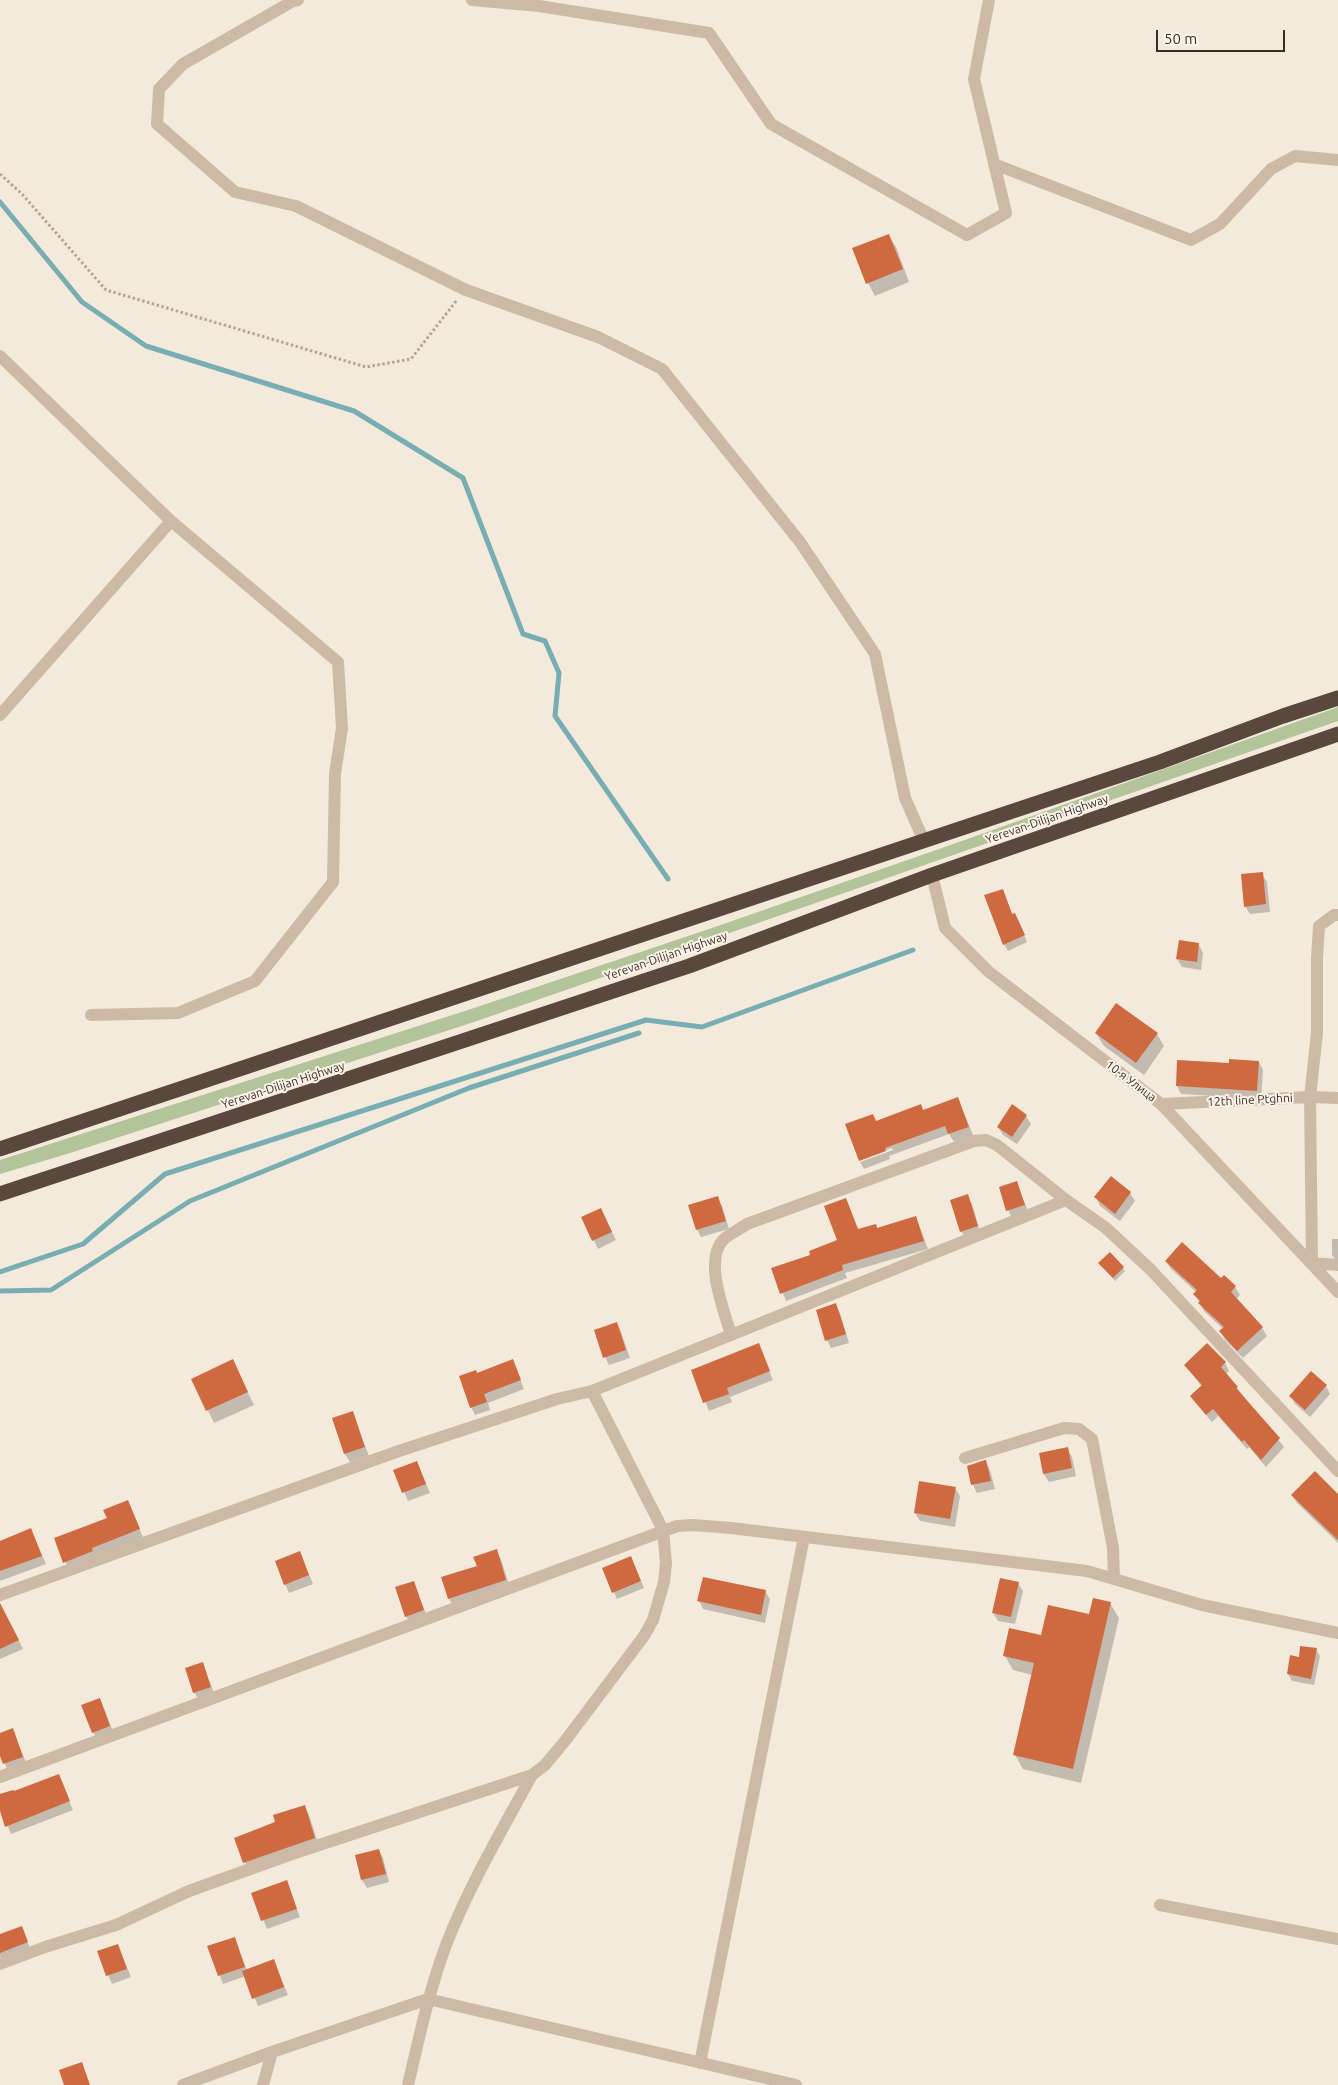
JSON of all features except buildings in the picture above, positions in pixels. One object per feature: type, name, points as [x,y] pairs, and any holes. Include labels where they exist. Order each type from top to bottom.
[{"type":"highway","name":"Yerevan-Dilijan Highway","points":[[0,1149],[1160,762],[1283,716],[1338,698]]},
{"type":"highway","name":"Yerevan-Dilijan Highway","points":[[0,1194],[689,966],[932,875],[1338,734]]},
{"type":"street","points":[[298,0],[293,1],[183,64],[159,89],[157,124],[235,192],[296,206],[466,290],[598,337],[662,369],[800,542],[875,654],[905,798],[924,840]]},
{"type":"street","points":[[472,0],[539,6],[709,33],[771,124],[968,234],[1006,213],[974,78],[989,0]]},
{"type":"street","points":[[994,164],[1191,240],[1220,224],[1271,169],[1295,156],[1338,160]]},
{"type":"street","points":[[0,356],[171,522],[338,662],[342,728],[335,774],[333,882],[255,981],[178,1013],[91,1015]]},
{"type":"street","points":[[0,715],[171,522]]},
{"type":"street","name":"10-я Улица","points":[[932,875],[945,928],[988,972],[1161,1104],[1338,1292]]},
{"type":"street","points":[[1338,915],[1334,915],[1319,926],[1317,1033],[1310,1097],[1312,1263],[1338,1265]]},
{"type":"street","name":"12th line Ptghni","points":[[1161,1104],[1310,1097],[1338,1098]]},
{"type":"street","points":[[731,1335],[713,1266],[716,1251],[724,1239],[747,1224],[974,1141],[986,1140],[997,1144],[1066,1200],[1106,1228],[1151,1270],[1338,1471]]},
{"type":"street","points":[[0,1595],[396,1452],[557,1399],[592,1391],[1066,1200]]},
{"type":"street","points":[[0,1964],[45,1947],[116,1925],[189,1891],[292,1854],[532,1775],[544,1765],[566,1741],[644,1636],[653,1620],[664,1582],[666,1563],[663,1530],[592,1391]]},
{"type":"street","points":[[965,1458],[1064,1428],[1079,1429],[1092,1439],[1113,1548],[1114,1579]]},
{"type":"street","points":[[0,1777],[663,1530],[693,1525],[1087,1571],[1202,1605],[1338,1633]]},
{"type":"street","points":[[700,2063],[804,1537]]},
{"type":"street","points":[[408,2085],[428,2000],[447,1944],[484,1864],[532,1775]]},
{"type":"street","points":[[1160,1905],[1338,1939]]},
{"type":"street","points":[[183,2085],[272,2052],[428,2000],[796,2085]]},
{"type":"street","points":[[263,2085],[272,2052]]},
{"type":"path","points":[[0,174],[22,194],[106,290],[366,367],[412,359],[466,290]]},
{"type":"green space","points":[[1338,707],[1338,721],[474,1022],[0,1174],[0,1160],[471,1009],[709,929]]},
{"type":"waterway","points":[[0,202],[82,302],[146,346],[354,411],[463,478],[523,634],[545,641],[559,673],[555,716],[668,879]]},
{"type":"waterway","points":[[0,1272],[83,1244],[165,1174],[646,1020],[702,1027],[913,950]]},
{"type":"waterway","points":[[0,1291],[51,1290],[190,1201],[469,1088],[639,1033]]}]
